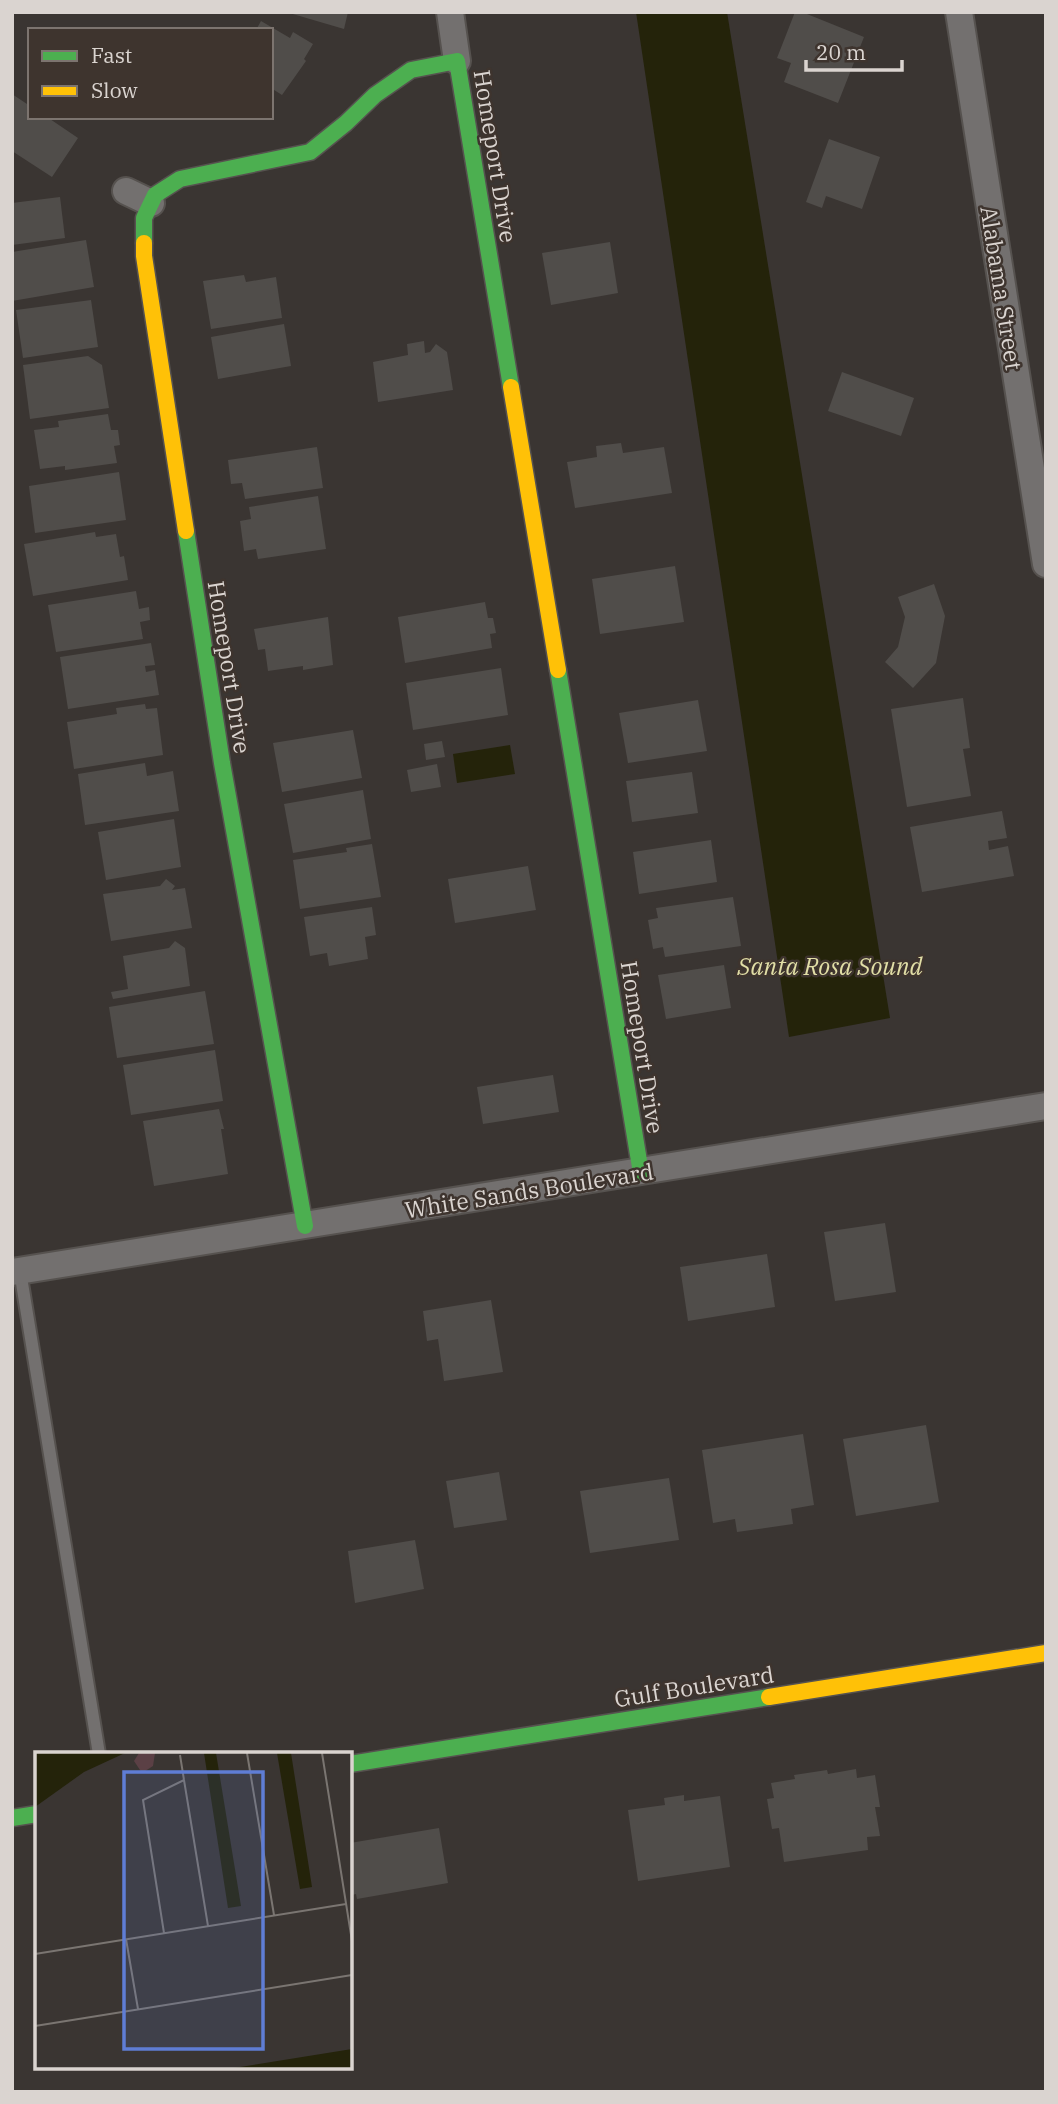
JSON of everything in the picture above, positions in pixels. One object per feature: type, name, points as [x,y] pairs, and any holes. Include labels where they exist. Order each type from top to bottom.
[{"type":"street","points":[[450,12],[457,61]]},
{"type":"street","name":"Alabama Street","points":[[959,12],[1046,564]]},
{"type":"street","name":"Homeport Drive","points":[[305,1226],[222,763],[144,256],[145,218],[155,195],[180,179],[310,152],[346,123],[374,95],[411,70],[457,61],[641,1172]]},
{"type":"street","points":[[125,191],[151,203]]},
{"type":"street","name":"White Sands Boulevard","points":[[16,1271],[1046,1106]]},
{"type":"street","name":"Gulf Boulevard","points":[[352,1765],[1046,1653]]},
{"type":"street","points":[[12,1818],[35,1814]]},
{"type":"lane","points":[[16,1271],[99,1752]]},
{"type":"water","name":"Santa Rosa Sound","points":[[636,12],[727,12],[890,1018],[789,1037]]},
{"type":"water","points":[[510,745],[515,774],[457,783],[453,754]]},
{"type":"building","points":[[286,12],[348,12],[344,29]]},
{"type":"building","points":[[795,12],[802,12],[864,37],[838,103],[784,82],[791,63],[777,58]]},
{"type":"building","points":[[261,21],[273,28],[257,28]]},
{"type":"building","points":[[273,28],[290,38],[293,32],[313,44],[304,59],[306,61],[282,95],[273,89]]},
{"type":"building","points":[[12,94],[28,105],[28,119],[50,119],[78,138],[52,177],[12,151]]},
{"type":"building","points":[[829,139],[880,157],[862,209],[826,196],[822,208],[806,202]]},
{"type":"building","points":[[60,197],[65,238],[12,245],[12,203]]},
{"type":"building","points":[[86,240],[94,287],[12,301],[12,252]]},
{"type":"building","points":[[610,242],[618,293],[551,305],[542,253]]},
{"type":"building","points":[[244,275],[246,282],[276,277],[282,318],[211,329],[203,281]]},
{"type":"building","points":[[91,300],[98,347],[23,358],[16,310]]},
{"type":"building","points":[[284,324],[291,366],[218,379],[211,337]]},
{"type":"building","points":[[424,341],[425,353],[430,352],[436,344],[447,352],[453,390],[378,402],[373,362],[408,355],[407,344]]},
{"type":"building","points":[[88,356],[102,365],[109,408],[30,419],[23,365]]},
{"type":"building","points":[[842,372],[914,398],[901,436],[828,411]]},
{"type":"building","points":[[108,414],[111,430],[118,430],[120,445],[114,446],[117,463],[65,470],[65,466],[40,469],[34,430],[59,427],[58,421]]},
{"type":"building","points":[[621,443],[623,453],[664,447],[672,493],[575,508],[567,462],[597,457],[596,446]]},
{"type":"building","points":[[317,447],[323,488],[245,499],[242,483],[231,484],[228,460]]},
{"type":"building","points":[[119,472],[126,520],[35,533],[29,486]]},
{"type":"building","points":[[318,496],[326,549],[258,559],[256,549],[244,551],[240,521],[251,519],[249,507]]},
{"type":"building","points":[[95,532],[96,537],[116,534],[120,557],[124,556],[128,580],[33,596],[24,544]]},
{"type":"building","points":[[675,566],[684,622],[600,634],[592,579]]},
{"type":"building","points":[[934,584],[945,616],[936,663],[913,688],[885,662],[898,647],[905,617],[898,597]]},
{"type":"building","points":[[136,591],[139,609],[149,607],[150,620],[140,622],[143,639],[56,652],[48,605]]},
{"type":"building","points":[[485,602],[488,618],[493,618],[496,633],[490,634],[492,648],[405,663],[398,617]]},
{"type":"building","points":[[328,617],[333,665],[303,670],[303,666],[268,671],[265,649],[258,650],[254,629]]},
{"type":"building","points":[[151,643],[155,665],[145,666],[146,672],[155,670],[159,695],[68,709],[60,657]]},
{"type":"building","points":[[501,668],[508,715],[413,730],[406,683]]},
{"type":"building","points":[[963,698],[970,748],[963,749],[971,796],[907,807],[891,709]]},
{"type":"building","points":[[698,700],[707,751],[628,763],[619,713]]},
{"type":"building","points":[[145,704],[146,709],[157,708],[163,755],[74,769],[67,722],[117,714],[116,708]]},
{"type":"building","points":[[353,730],[362,778],[282,792],[273,743]]},
{"type":"building","points":[[442,741],[445,757],[426,760],[424,744]]},
{"type":"building","points":[[145,763],[147,776],[173,771],[179,811],[85,825],[78,774]]},
{"type":"building","points":[[437,764],[441,787],[411,792],[407,770]]},
{"type":"building","points":[[692,772],[698,813],[632,822],[626,781]]},
{"type":"building","points":[[363,790],[371,839],[293,853],[284,804]]},
{"type":"building","points":[[1002,811],[1007,838],[988,841],[989,850],[1008,846],[1014,876],[922,892],[910,827]]},
{"type":"building","points":[[174,819],[181,867],[106,880],[98,832]]},
{"type":"building","points":[[711,840],[717,882],[639,894],[633,852]]},
{"type":"building","points":[[372,844],[381,897],[300,909],[293,860],[347,852],[346,848]]},
{"type":"building","points":[[528,866],[536,910],[455,923],[448,879]]},
{"type":"building","points":[[166,879],[175,886],[172,890],[185,888],[192,928],[111,941],[103,894],[160,886]]},
{"type":"building","points":[[733,897],[741,946],[665,957],[663,947],[653,949],[648,920],[658,918],[656,908]]},
{"type":"building","points":[[372,907],[376,935],[365,937],[368,959],[329,966],[327,953],[310,956],[304,917]]},
{"type":"building","points":[[175,941],[185,948],[190,986],[113,999],[111,992],[128,989],[123,956],[169,948]]},
{"type":"building","points":[[724,965],[731,1008],[666,1019],[658,975]]},
{"type":"building","points":[[205,991],[214,1044],[117,1058],[109,1007]]},
{"type":"building","points":[[215,1050],[223,1101],[131,1115],[123,1065]]},
{"type":"building","points":[[553,1075],[559,1112],[483,1124],[477,1087]]},
{"type":"building","points":[[219,1109],[224,1129],[221,1129],[228,1174],[154,1186],[143,1121]]},
{"type":"building","points":[[885,1223],[896,1292],[835,1301],[824,1232]]},
{"type":"building","points":[[767,1254],[775,1307],[688,1321],[680,1267]]},
{"type":"building","points":[[491,1300],[503,1372],[444,1381],[438,1339],[427,1341],[423,1311]]},
{"type":"building","points":[[926,1425],[939,1502],[856,1516],[843,1439]]},
{"type":"building","points":[[803,1434],[814,1505],[791,1509],[793,1524],[737,1532],[735,1519],[713,1523],[702,1450]]},
{"type":"building","points":[[499,1472],[507,1520],[454,1528],[446,1481]]},
{"type":"building","points":[[669,1478],[679,1540],[590,1553],[580,1491]]},
{"type":"building","points":[[415,1540],[424,1589],[355,1603],[348,1551]]},
{"type":"building","points":[[856,1769],[857,1778],[875,1775],[880,1807],[875,1807],[880,1836],[867,1837],[868,1850],[784,1862],[779,1828],[772,1829],[767,1799],[774,1798],[771,1783],[795,1779],[794,1775],[827,1770],[828,1774]]},
{"type":"building","points":[[684,1795],[684,1801],[720,1796],[730,1867],[638,1881],[628,1810],[665,1805],[664,1798]]},
{"type":"building","points":[[439,1828],[448,1883],[357,1899],[356,1894],[352,1895],[352,1843]]},
{"type":"traffic: fast","points":[[144,243],[144,218],[155,195],[180,179],[310,152],[375,95],[411,70],[457,61],[511,387]]},
{"type":"traffic: fast","points":[[186,531],[222,763],[305,1226]]},
{"type":"traffic: fast","points":[[558,670],[641,1173]]},
{"type":"traffic: fast","points":[[352,1764],[769,1697]]},
{"type":"traffic: fast","points":[[12,1818],[35,1814]]},
{"type":"traffic: slow","points":[[144,243],[186,531]]},
{"type":"traffic: slow","points":[[511,387],[558,670]]},
{"type":"traffic: slow","points":[[769,1697],[1046,1653]]}]
